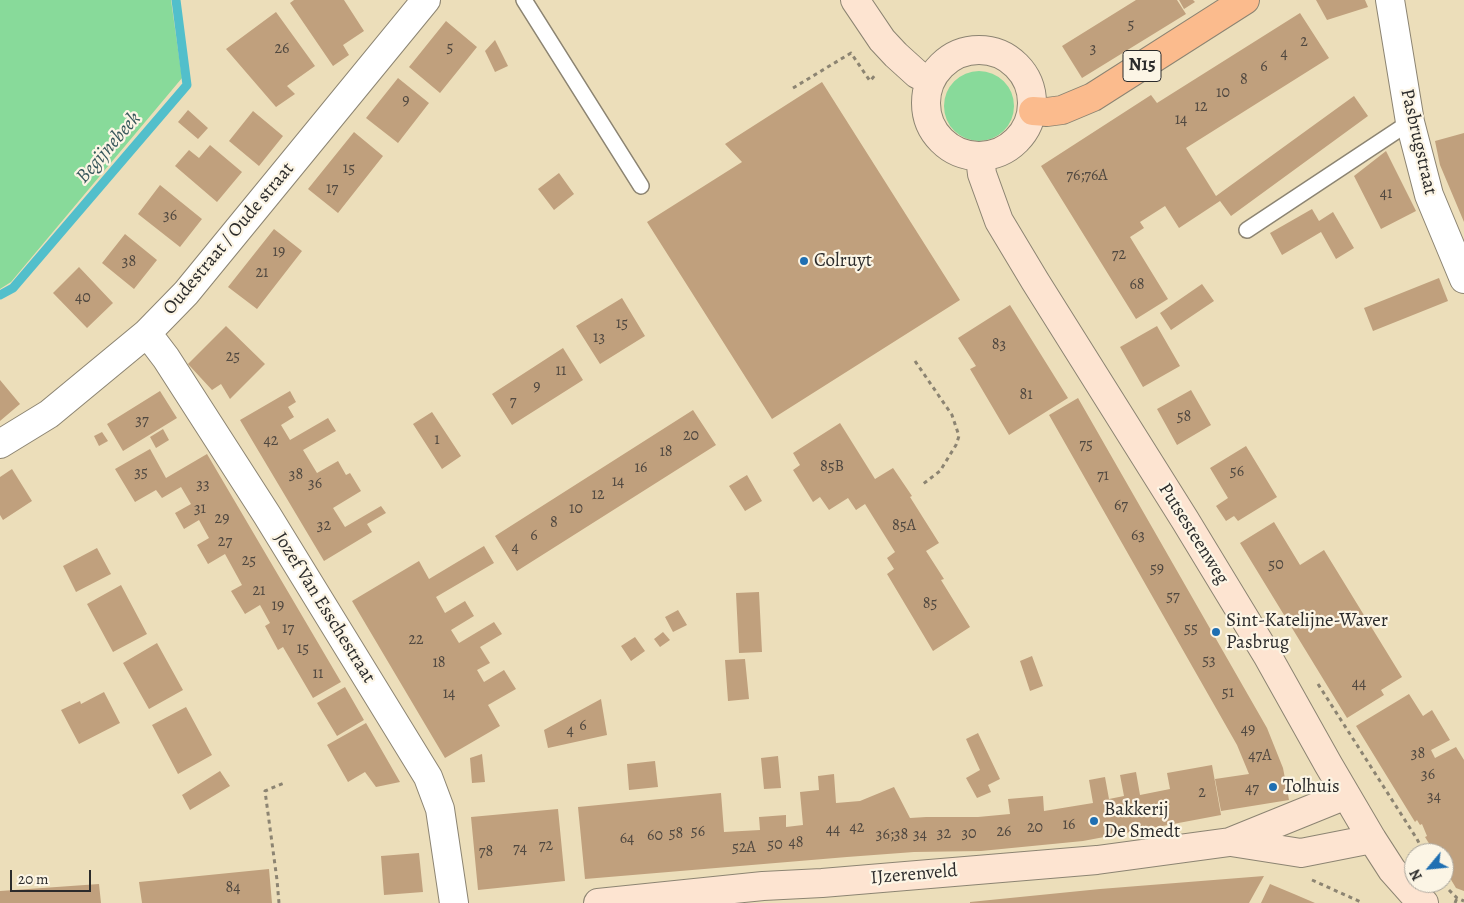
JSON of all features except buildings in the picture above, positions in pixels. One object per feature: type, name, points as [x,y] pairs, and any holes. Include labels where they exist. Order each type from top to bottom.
[{"type":"main road","points":[[854,0],[882,40],[896,55],[910,69],[930,81]]},
{"type":"main road","name":"N15","points":[[1033,111],[1062,110],[1093,97],[1245,0]]},
{"type":"main road","points":[[969,50],[986,50],[1002,54],[1016,64],[1027,78],[1032,94],[1033,111],[1027,129],[1015,144],[998,153],[980,157],[962,154],[947,146],[935,133],[928,116],[926,99],[930,81],[940,67],[953,56],[969,50]]},
{"type":"main road","name":"Putsesteenweg","points":[[980,157],[982,174],[999,221],[1267,654],[1372,839],[1392,870],[1416,897],[1424,903]]},
{"type":"main road","name":"IJzerenveld","points":[[598,903],[763,886],[821,893],[1230,842],[1346,796]]},
{"type":"main road","name":"IJzerenveld","points":[[1230,842],[1301,853],[1372,839]]},
{"type":"street","name":"Oudestraat / Oude straat","points":[[0,444],[50,414],[147,333],[186,293],[426,0]]},
{"type":"street","name":"Pasbrugstraat","points":[[1390,0],[1410,122],[1429,195],[1464,279]]},
{"type":"street","name":"Jozef Van Esschestraat","points":[[147,333],[166,358],[256,499],[428,777],[440,809],[454,903]]},
{"type":"lane","points":[[524,0],[641,186]]},
{"type":"lane","points":[[1248,230],[1410,122]]},
{"type":"path","points":[[793,88],[851,53],[870,81],[896,55]]},
{"type":"path","points":[[915,361],[952,415],[959,436],[940,471],[923,484]]},
{"type":"path","points":[[279,903],[265,791],[284,783]]},
{"type":"path","points":[[1455,903],[1457,898],[1464,901]]},
{"type":"green space","points":[[0,0],[171,0],[182,78],[11,282],[0,289]]},
{"type":"green space","points":[[972,71],[986,71],[999,77],[1008,86],[1014,99],[1012,119],[1004,131],[986,141],[972,141],[959,135],[950,126],[944,113],[944,99],[950,86],[959,77]]},
{"type":"waterway","name":"Begijnebeek","points":[[0,295],[13,288],[187,85],[176,0]]},
{"type":"place","name":"Colruyt","points":[[804,261]]},
{"type":"place","name":"Sint-Katelijne-Waver Pasbrug","points":[[1216,632]]},
{"type":"place","name":"Tolhuis","points":[[1273,787]]},
{"type":"place","name":"Bakkerij De Smedt","points":[[1094,821]]}]
